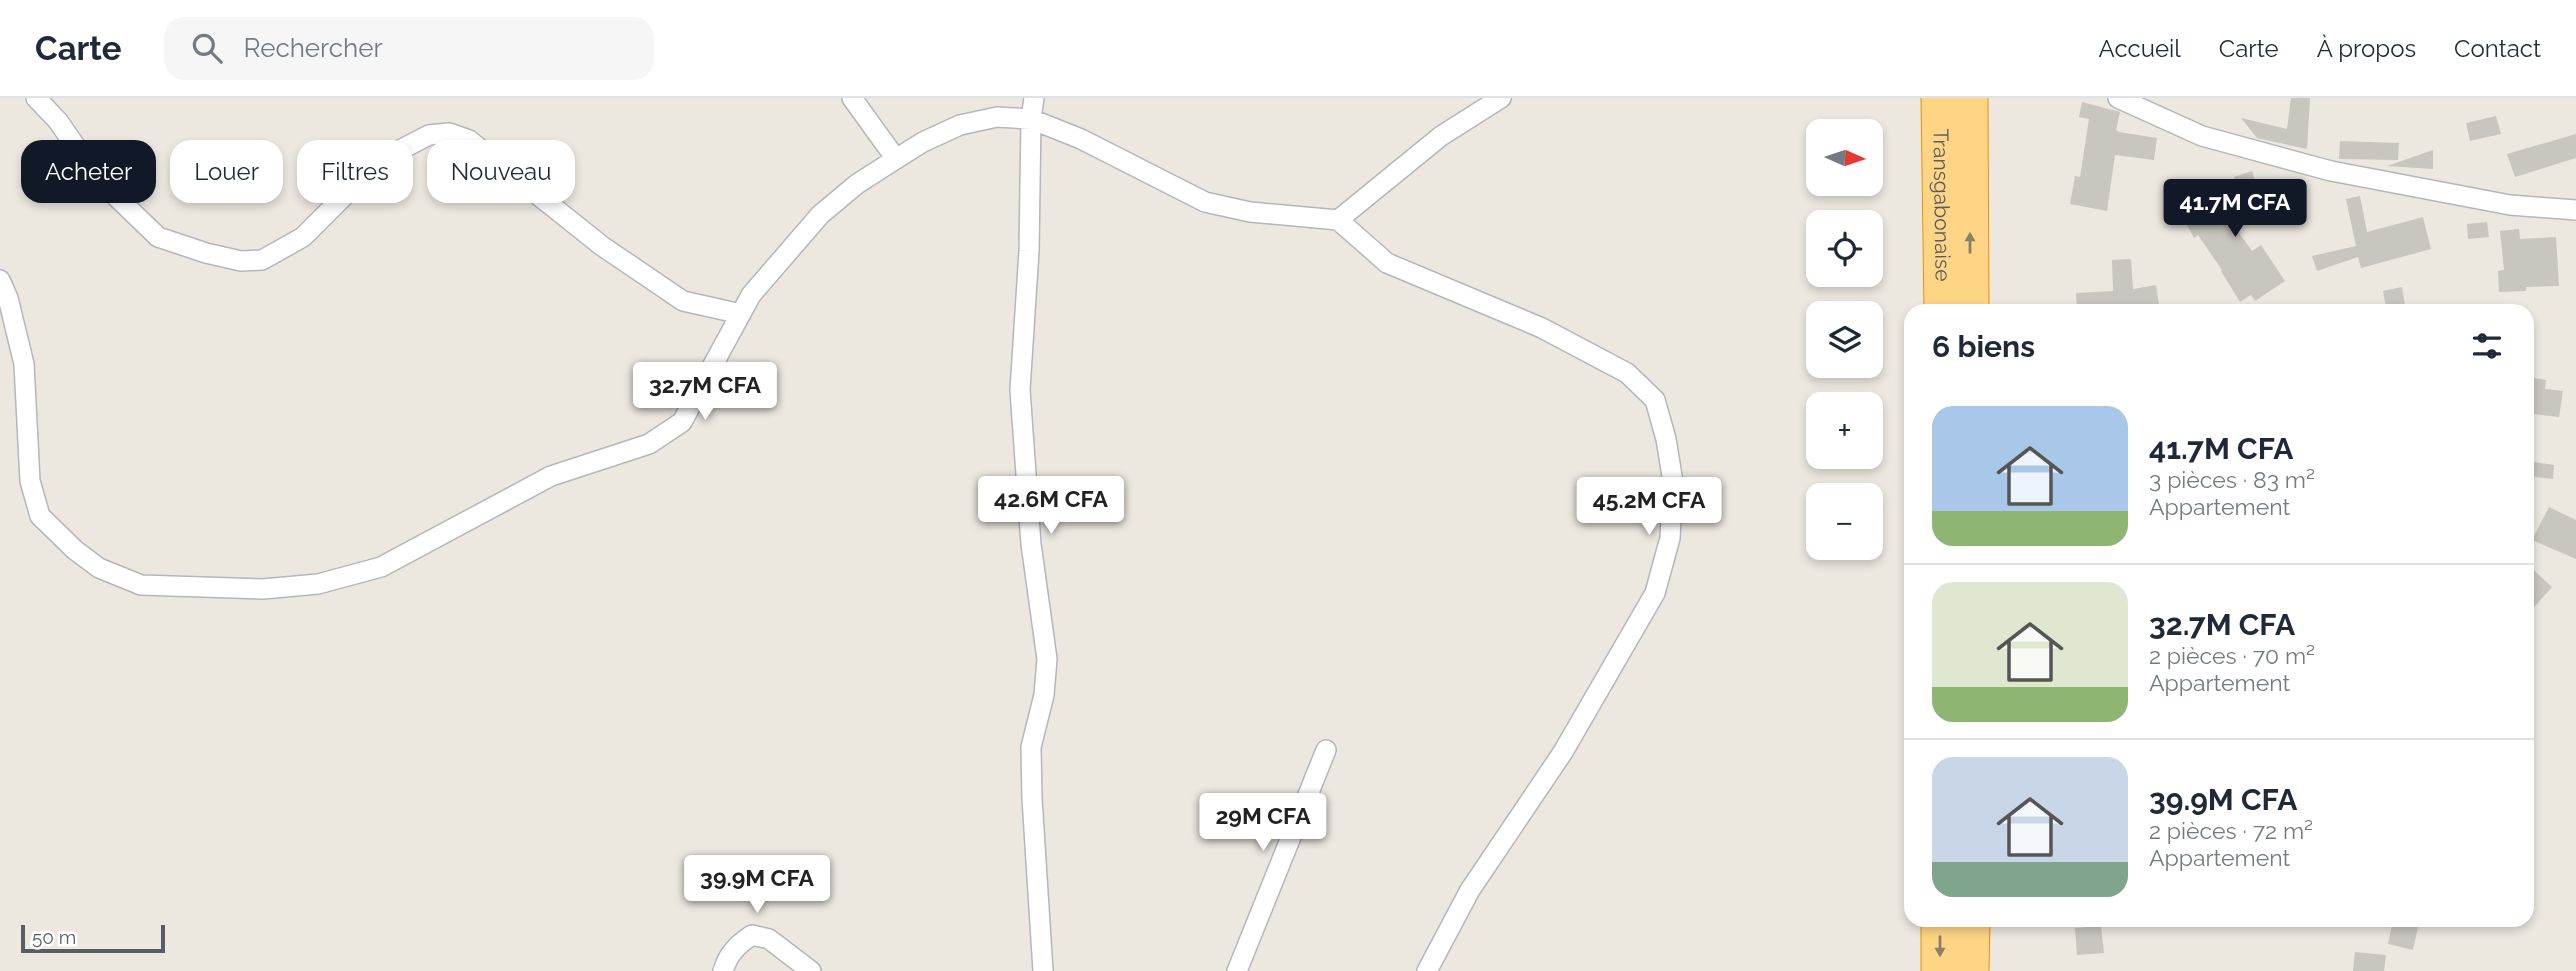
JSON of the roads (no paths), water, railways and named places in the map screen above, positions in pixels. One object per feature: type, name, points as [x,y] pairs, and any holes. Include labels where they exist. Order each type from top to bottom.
[{"type":"highway","name":"Transgabonaise","points":[[1940,98],[1943,304]]},
{"type":"highway","name":"Transgabonaise","points":[[1969,98],[1970,304]]},
{"type":"highway","points":[[1940,927],[1940,971]]},
{"type":"highway","points":[[1970,927],[1970,971]]},
{"type":"street","points":[[36,98],[58,121],[98,179],[158,237],[206,253],[240,261],[262,260],[303,237],[350,190],[398,150],[429,135],[449,133],[469,140],[602,246],[683,302],[741,314]]},
{"type":"street","points":[[852,98],[896,159]]},
{"type":"street","points":[[1034,98],[1031,119],[1029,251],[1020,390],[1031,544],[1047,659],[1044,695],[1031,747],[1043,971]]},
{"type":"street","points":[[1338,220],[1441,136],[1501,98]]},
{"type":"street","points":[[2118,98],[2202,136],[2331,172],[2510,205],[2576,210]]},
{"type":"street","points":[[0,280],[8,298],[24,364],[30,481],[40,516],[75,550],[99,568],[141,584],[263,589],[318,584],[381,567],[551,475],[649,444],[682,422],[751,295],[820,215],[857,184],[923,142],[960,125],[998,117],[1031,119],[1081,139],[1205,202],[1250,212],[1338,220],[1387,263],[1542,328],[1628,373],[1655,400],[1667,439],[1673,482],[1670,538],[1655,593],[1563,752],[1470,890],[1427,971]]},
{"type":"street","points":[[1237,971],[1326,750]]},
{"type":"street","points":[[723,971],[726,960],[736,946],[752,935],[769,939],[811,971]]}]
